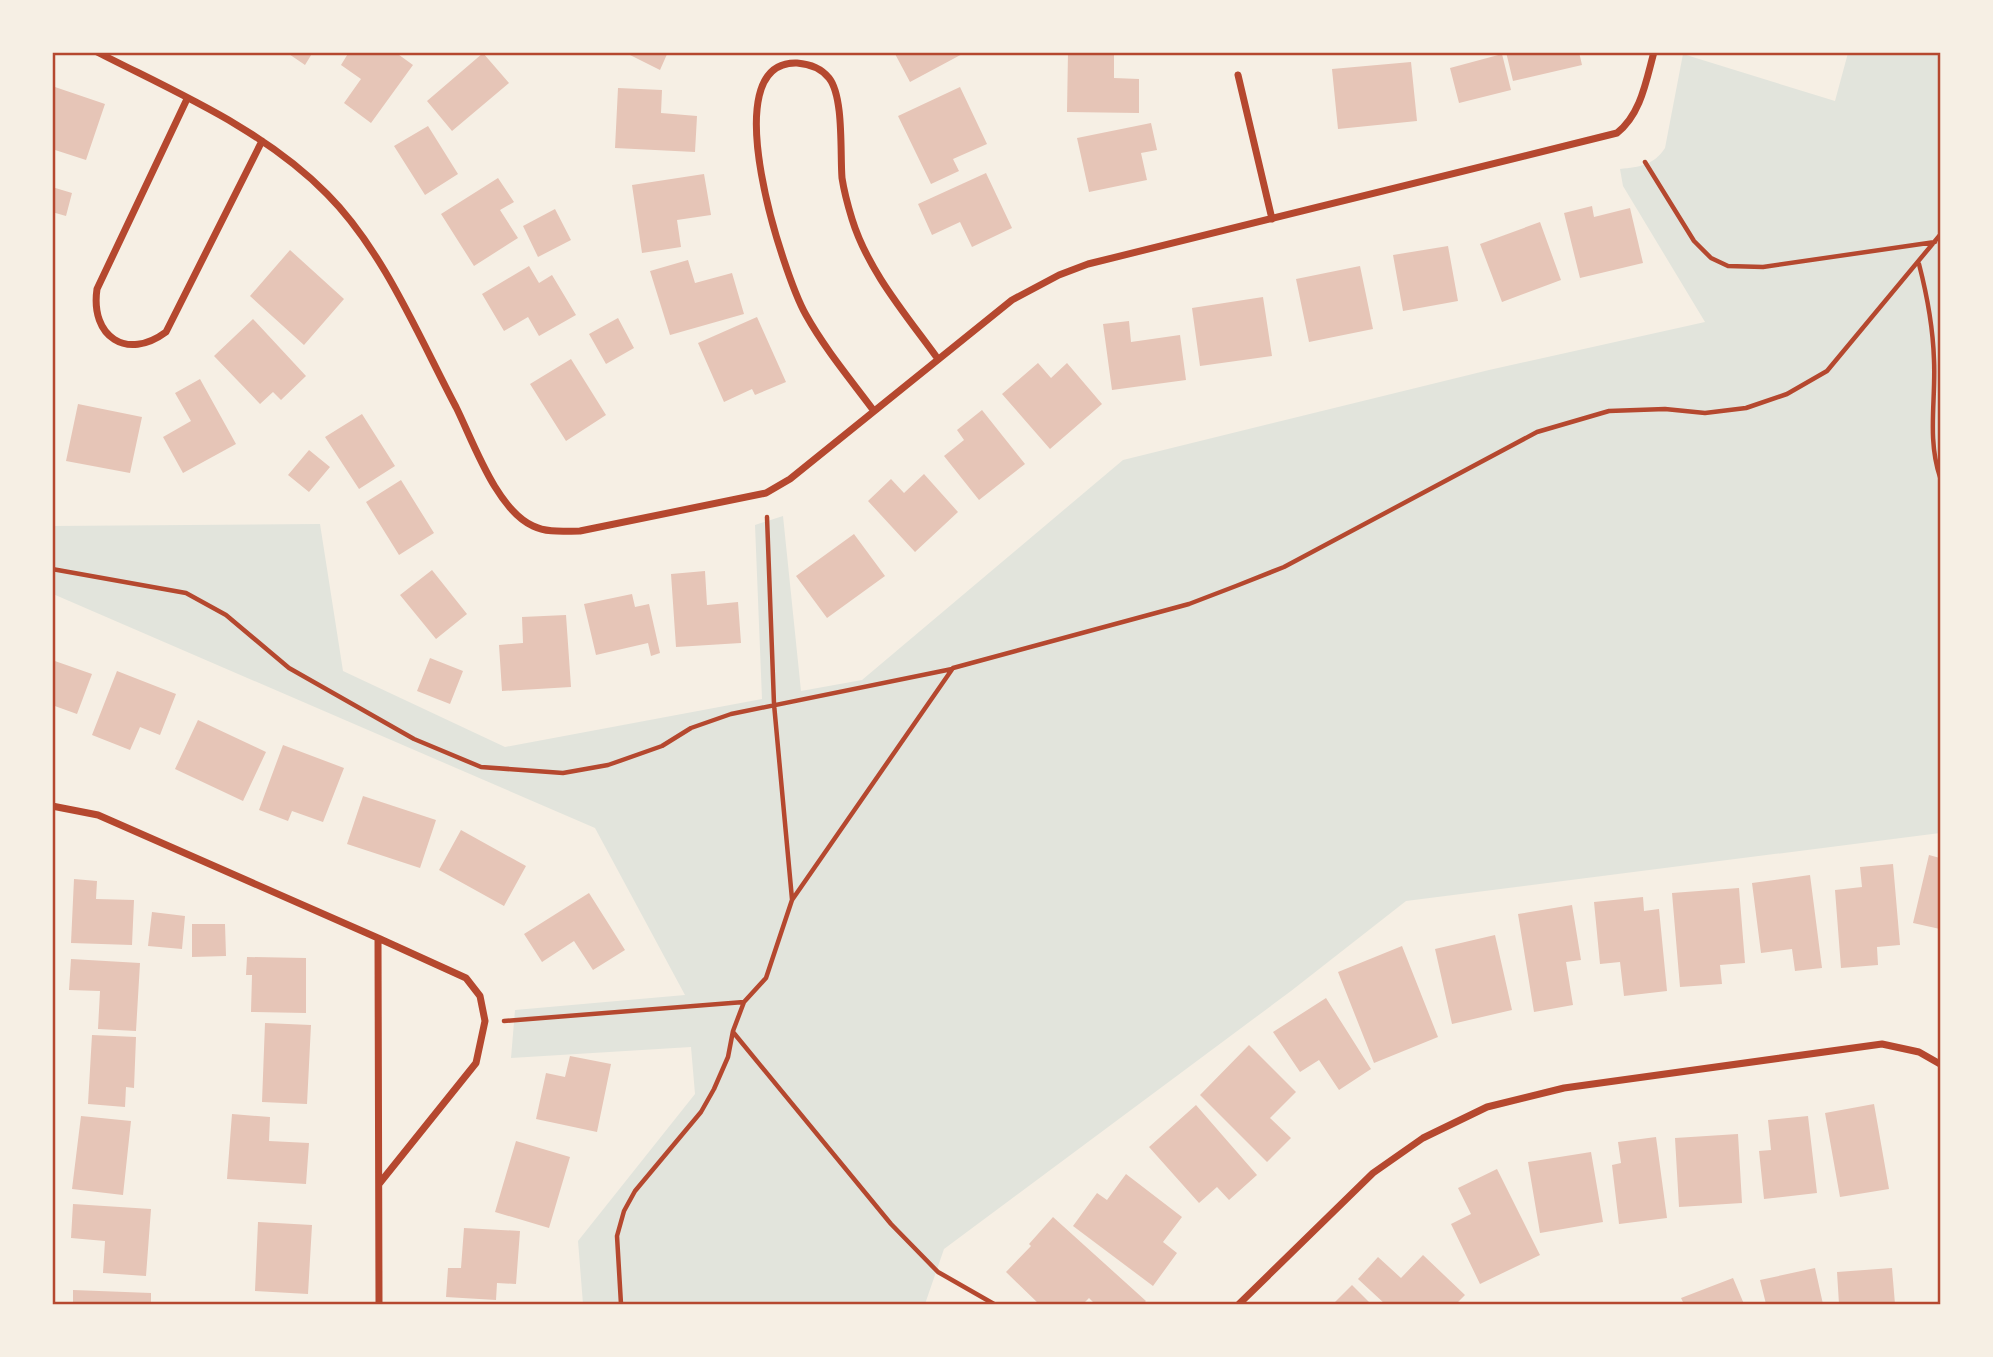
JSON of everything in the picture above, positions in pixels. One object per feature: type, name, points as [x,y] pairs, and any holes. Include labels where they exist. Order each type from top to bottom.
[{"type":"street","points":[[97,52],[262,141],[297,166],[353,222],[381,265],[498,491],[531,526],[551,531],[580,531],[766,493],[790,479],[1012,300],[1059,275],[1126,254],[1617,134],[1628,125],[1637,107],[1654,52]]},
{"type":"street","points":[[874,411],[807,316],[777,246],[761,175],[757,125],[761,89],[764,81],[777,69],[794,63],[816,66],[831,79],[837,98],[842,181],[853,222],[884,285],[938,359]]},
{"type":"street","points":[[1238,75],[1272,219]]},
{"type":"street","points":[[187,99],[97,289],[94,309],[100,325],[110,338],[130,345],[150,344],[166,332],[262,141]]},
{"type":"street","points":[[52,806],[98,816],[466,978],[480,996],[485,1021],[476,1063],[379,1184]]},
{"type":"street","points":[[378,938],[379,1304]]},
{"type":"street","points":[[1239,1304],[1373,1173],[1423,1138],[1487,1107],[1563,1088],[1882,1044],[1900,1046],[1941,1064]]},
{"type":"path","points":[[1645,162],[1694,242],[1711,258],[1728,266],[1763,267],[1936,241]]},
{"type":"path","points":[[52,569],[186,593],[207,601],[289,668],[414,739],[481,767],[563,773],[608,765],[662,746],[691,728],[774,704],[953,668],[1189,604],[1284,567],[1536,432],[1571,420],[1609,411],[1664,408],[1705,413],[1746,408],[1787,394],[1827,371],[1941,235]]},
{"type":"path","points":[[1919,264],[1930,313],[1934,361],[1934,452],[1941,477]]},
{"type":"path","points":[[767,517],[774,704],[792,900]]},
{"type":"path","points":[[621,1304],[617,1236],[624,1211],[650,1171],[701,1112],[727,1057],[744,1002],[766,978],[792,900],[953,668]]},
{"type":"path","points":[[503,1021],[744,1002]]},
{"type":"path","points":[[733,1031],[891,1224],[938,1272],[995,1304]]},
{"type":"shaded area","points":[[1848,53],[1940,53],[1940,833],[1406,901],[1291,991],[944,1249],[925,1304],[583,1304],[578,1241],[695,1094],[691,1047],[511,1058],[515,1010],[685,995],[595,828],[53,594],[52,526],[320,524],[343,671],[505,747],[762,699],[755,525],[783,516],[801,691],[862,680],[1123,460],[1489,370],[1705,322],[1623,186],[1620,169],[1646,164],[1665,148],[1683,54],[1835,101]]},
{"type":"building","points":[[286,52],[313,52],[305,65]]},
{"type":"building","points":[[349,52],[395,52],[413,65],[371,123],[344,103],[361,79],[341,65]]},
{"type":"building","points":[[624,52],[668,52],[660,70]]},
{"type":"building","points":[[894,52],[966,52],[910,82]]},
{"type":"building","points":[[1068,52],[1114,52],[1114,78],[1139,79],[1139,113],[1067,112]]},
{"type":"building","points":[[1506,52],[1579,52],[1582,65],[1513,81]]},
{"type":"building","points":[[483,53],[509,83],[452,131],[427,101]]},
{"type":"building","points":[[1502,54],[1511,90],[1459,103],[1450,68]]},
{"type":"building","points":[[1411,62],[1417,121],[1338,129],[1332,69]]},
{"type":"building","points":[[52,86],[105,104],[86,160],[52,149]]},
{"type":"building","points":[[960,87],[987,144],[953,159],[959,171],[931,184],[898,116]]},
{"type":"building","points":[[618,88],[662,90],[661,113],[697,116],[695,152],[615,148]]},
{"type":"building","points":[[1151,123],[1157,150],[1141,153],[1147,180],[1089,192],[1077,138]]},
{"type":"building","points":[[428,126],[458,174],[425,195],[394,146]]},
{"type":"building","points":[[986,173],[1012,228],[972,247],[960,222],[932,235],[918,204]]},
{"type":"building","points":[[704,174],[711,215],[677,220],[681,247],[642,253],[632,185]]},
{"type":"building","points":[[498,178],[514,202],[500,210],[518,238],[474,266],[441,214]]},
{"type":"building","points":[[52,187],[72,193],[66,216],[52,212]]},
{"type":"building","points":[[1592,206],[1594,217],[1630,208],[1643,263],[1580,278],[1564,213]]},
{"type":"building","points":[[555,209],[571,240],[538,257],[523,226]]},
{"type":"building","points":[[1540,222],[1561,280],[1502,302],[1480,244]]},
{"type":"building","points":[[1448,246],[1458,301],[1403,311],[1393,255]]},
{"type":"building","points":[[290,250],[344,299],[304,345],[250,296]]},
{"type":"building","points":[[688,260],[695,283],[732,273],[744,314],[670,335],[650,271]]},
{"type":"building","points":[[529,266],[539,283],[552,275],[576,315],[539,336],[528,317],[504,331],[482,294]]},
{"type":"building","points":[[1360,266],[1373,329],[1309,342],[1296,279]]},
{"type":"building","points":[[1263,297],[1272,356],[1200,366],[1192,308]]},
{"type":"building","points":[[757,317],[786,382],[755,395],[752,389],[724,402],[698,343]]},
{"type":"building","points":[[618,318],[634,348],[606,364],[589,334]]},
{"type":"building","points":[[253,319],[306,376],[281,400],[273,392],[260,404],[214,356]]},
{"type":"building","points":[[1129,321],[1131,342],[1180,335],[1186,380],[1112,390],[1103,324]]},
{"type":"building","points":[[571,359],[606,415],[566,441],[530,384]]},
{"type":"building","points":[[1038,363],[1051,378],[1067,363],[1102,404],[1050,449],[1002,394]]},
{"type":"building","points":[[200,379],[236,444],[183,473],[163,437],[191,421],[175,393]]},
{"type":"building","points":[[78,404],[142,417],[130,473],[66,461]]},
{"type":"building","points":[[982,410],[1025,464],[979,500],[944,456],[964,440],[957,430]]},
{"type":"building","points":[[362,414],[395,466],[359,489],[325,437]]},
{"type":"building","points":[[309,450],[330,467],[309,492],[288,475]]},
{"type":"building","points":[[924,474],[958,512],[915,552],[868,501],[891,479],[904,493]]},
{"type":"building","points":[[401,480],[434,533],[399,555],[366,502]]},
{"type":"building","points":[[854,534],[885,576],[827,618],[796,576]]},
{"type":"building","points":[[432,570],[467,614],[436,639],[400,595]]},
{"type":"building","points":[[705,571],[707,605],[738,602],[741,643],[676,647],[671,574]]},
{"type":"building","points":[[632,594],[635,607],[649,604],[660,653],[651,656],[648,643],[596,655],[584,604]]},
{"type":"building","points":[[566,615],[571,687],[502,691],[499,645],[523,643],[522,617]]},
{"type":"building","points":[[430,658],[463,671],[450,704],[417,691]]},
{"type":"building","points":[[52,660],[92,674],[77,714],[52,705]]},
{"type":"building","points":[[117,671],[176,694],[160,735],[140,727],[130,750],[92,735]]},
{"type":"building","points":[[198,720],[266,752],[243,801],[175,769]]},
{"type":"building","points":[[283,745],[344,768],[323,822],[292,811],[288,821],[259,810]]},
{"type":"building","points":[[363,796],[436,820],[420,868],[347,844]]},
{"type":"building","points":[[461,830],[526,866],[504,906],[439,870]]},
{"type":"building","points":[[1929,855],[1940,858],[1940,929],[1913,923]]},
{"type":"building","points":[[1893,864],[1900,945],[1877,947],[1878,965],[1841,968],[1835,890],[1862,887],[1860,867]]},
{"type":"building","points":[[1810,875],[1822,968],[1795,971],[1792,949],[1761,953],[1752,883]]},
{"type":"building","points":[[74,879],[97,881],[96,899],[134,900],[132,945],[71,943]]},
{"type":"building","points":[[1739,888],[1745,963],[1720,965],[1722,984],[1680,987],[1672,893]]},
{"type":"building","points":[[589,893],[625,950],[593,970],[574,941],[542,962],[524,934]]},
{"type":"building","points":[[1643,897],[1644,911],[1659,909],[1667,991],[1624,996],[1620,962],[1600,964],[1594,902]]},
{"type":"building","points":[[1572,905],[1581,960],[1566,962],[1573,1005],[1534,1012],[1518,914]]},
{"type":"building","points":[[152,912],[185,916],[182,949],[148,946]]},
{"type":"building","points":[[192,924],[225,924],[226,956],[192,957]]},
{"type":"building","points":[[1495,935],[1512,1010],[1452,1024],[1435,949]]},
{"type":"building","points":[[1402,946],[1438,1037],[1374,1063],[1338,972]]},
{"type":"building","points":[[247,957],[306,958],[306,1013],[251,1012],[252,975],[246,975]]},
{"type":"building","points":[[71,959],[140,963],[136,1031],[98,1029],[100,991],[69,990]]},
{"type":"building","points":[[1326,998],[1371,1069],[1339,1090],[1319,1060],[1300,1072],[1273,1032]]},
{"type":"building","points":[[265,1023],[311,1025],[307,1104],[262,1102]]},
{"type":"building","points":[[92,1035],[136,1037],[134,1088],[126,1087],[125,1107],[88,1104]]},
{"type":"building","points":[[1249,1045],[1296,1092],[1270,1118],[1291,1138],[1267,1162],[1200,1095]]},
{"type":"building","points":[[570,1056],[611,1064],[597,1132],[536,1119],[546,1073],[565,1077]]},
{"type":"building","points":[[1874,1104],[1889,1189],[1840,1197],[1825,1113]]},
{"type":"building","points":[[1196,1105],[1257,1175],[1229,1200],[1217,1187],[1199,1203],[1149,1147]]},
{"type":"building","points":[[232,1114],[270,1117],[269,1141],[309,1143],[306,1184],[227,1179]]},
{"type":"building","points":[[81,1116],[131,1121],[123,1195],[72,1189]]},
{"type":"building","points":[[1808,1116],[1817,1193],[1764,1199],[1759,1151],[1771,1150],[1768,1120]]},
{"type":"building","points":[[1738,1134],[1742,1203],[1679,1207],[1675,1138]]},
{"type":"building","points":[[1656,1137],[1667,1218],[1619,1224],[1612,1165],[1621,1163],[1618,1142]]},
{"type":"building","points":[[516,1141],[570,1157],[549,1228],[495,1212]]},
{"type":"building","points":[[1591,1152],[1603,1222],[1540,1233],[1528,1162]]},
{"type":"building","points":[[1497,1169],[1540,1255],[1480,1284],[1451,1224],[1471,1214],[1458,1188]]},
{"type":"building","points":[[1126,1174],[1182,1217],[1163,1242],[1177,1253],[1153,1286],[1073,1226],[1097,1193],[1107,1200]]},
{"type":"building","points":[[73,1204],[151,1209],[146,1276],[103,1273],[105,1241],[71,1238]]},
{"type":"building","points":[[1053,1217],[1146,1301],[1143,1304],[1095,1304],[1089,1298],[1083,1304],[1039,1304],[1006,1272],[1031,1246],[1029,1244]]},
{"type":"building","points":[[258,1222],[312,1225],[308,1294],[255,1291]]},
{"type":"building","points":[[464,1228],[520,1231],[516,1284],[497,1283],[496,1300],[446,1297],[448,1268],[461,1268]]},
{"type":"building","points":[[1423,1255],[1465,1295],[1456,1304],[1385,1304],[1358,1279],[1378,1257],[1401,1278]]},
{"type":"building","points":[[1815,1268],[1823,1304],[1766,1304],[1760,1280]]},
{"type":"building","points":[[1892,1268],[1895,1304],[1839,1304],[1837,1272]]},
{"type":"building","points":[[1733,1278],[1744,1304],[1684,1304],[1681,1298]]},
{"type":"building","points":[[1352,1285],[1371,1304],[1333,1304]]},
{"type":"building","points":[[73,1290],[151,1293],[151,1304],[73,1304]]}]
